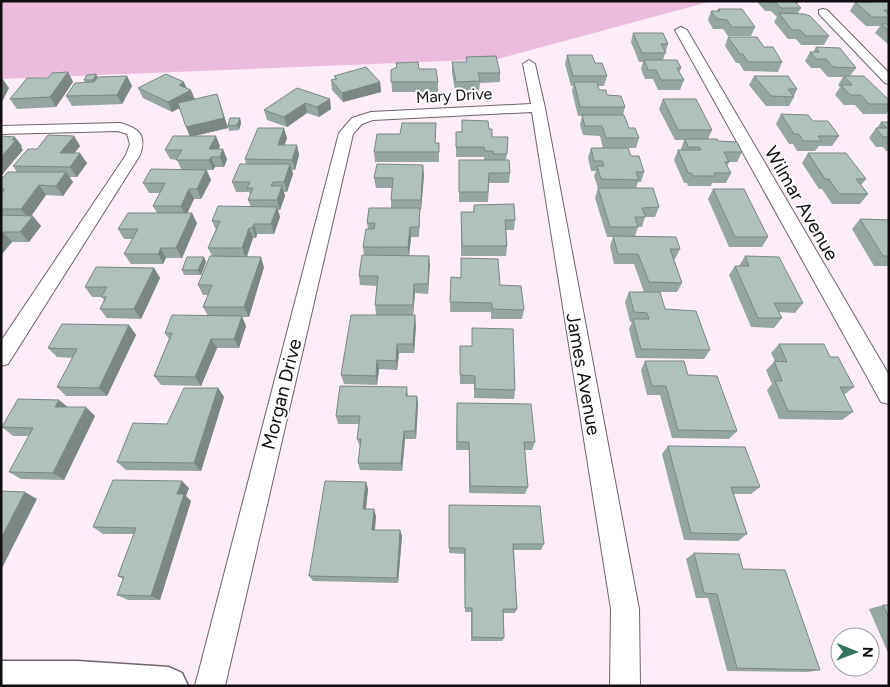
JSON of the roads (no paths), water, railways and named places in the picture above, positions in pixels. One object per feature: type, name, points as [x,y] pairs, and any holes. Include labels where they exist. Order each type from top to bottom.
[{"type":"street","points":[[823,12],[889,80]]},
{"type":"street","name":"Wilmar Avenue","points":[[681,30],[889,396]]},
{"type":"street","name":"James Avenue","points":[[528,64],[538,108],[625,609],[625,686]]},
{"type":"street","name":"Mary Drive","points":[[371,116],[538,108]]},
{"type":"street","name":"Morgan Drive","points":[[210,686],[342,140],[351,126],[371,116]]},
{"type":"street","points":[[1,130],[120,126],[133,132],[137,144],[133,155],[1,358]]},
{"type":"street","points":[[1,679],[77,679],[169,686]]}]
